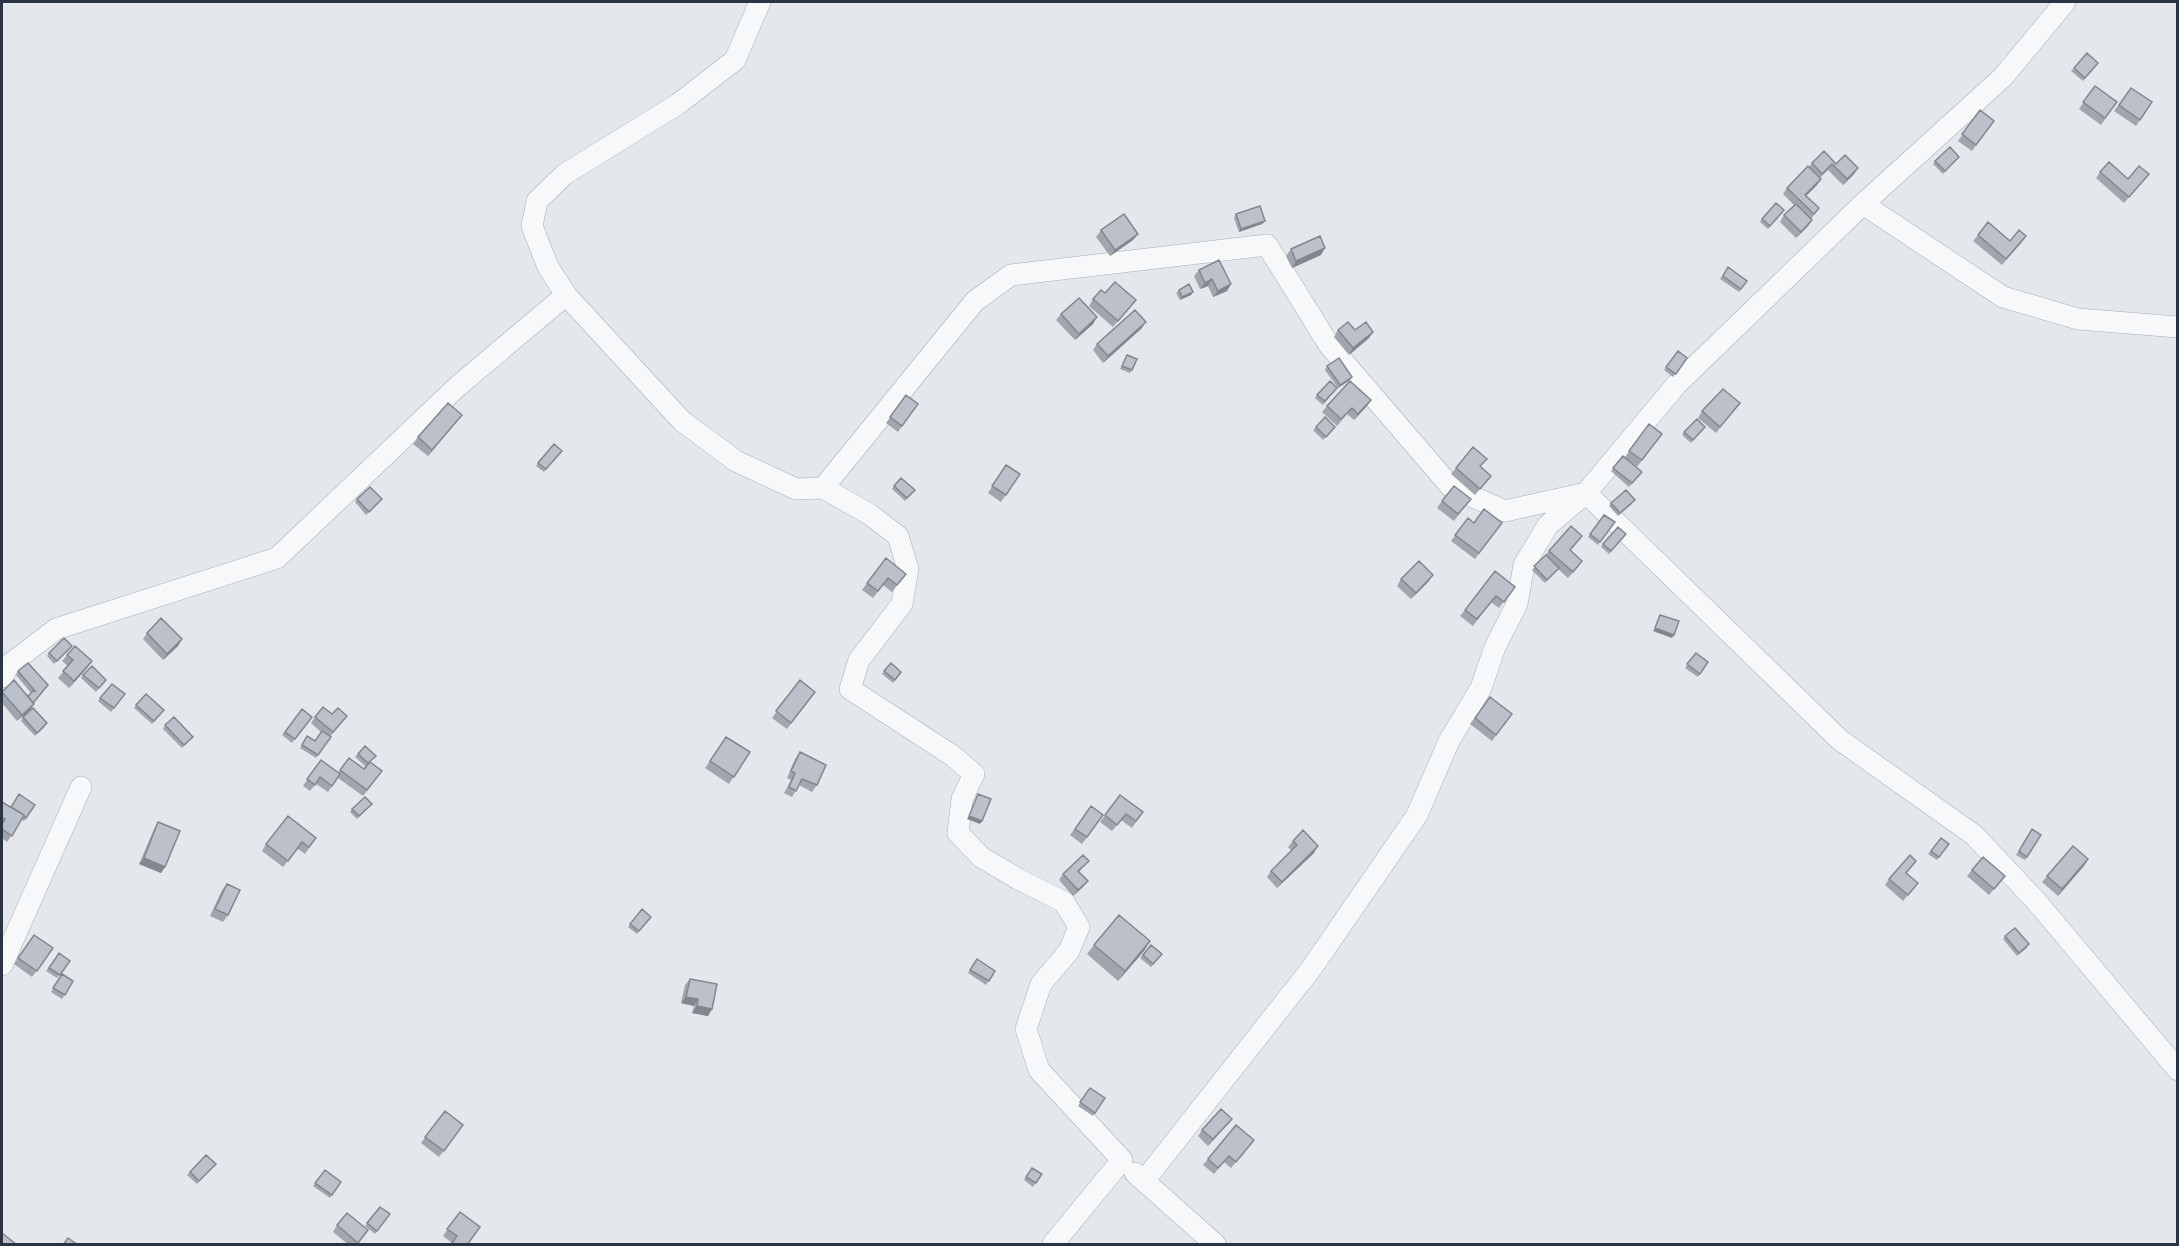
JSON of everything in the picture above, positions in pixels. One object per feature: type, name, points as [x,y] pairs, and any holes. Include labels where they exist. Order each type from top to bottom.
[{"type":"street","points":[[760,2],[735,60],[678,104],[565,174],[537,201],[532,226],[548,267],[566,295],[682,421],[736,461],[796,489],[823,488],[869,514],[898,536],[908,569],[902,604],[859,660],[850,689],[953,756],[974,774],[962,799],[958,833],[981,856],[1018,879],[1064,902],[1079,927],[1069,951],[1041,984],[1026,1029],[1039,1070],[1122,1160],[1215,1245]]},
{"type":"street","points":[[1144,1181],[1311,969],[1416,815],[1449,741],[1481,688],[1495,647],[1517,604],[1524,565],[1548,525],[1586,493],[1677,384],[1863,204],[2003,76],[2065,2]]},
{"type":"street","points":[[1863,204],[2003,297],[2078,319],[2178,327]]},
{"type":"street","points":[[823,488],[975,300],[1011,275],[1267,244],[1329,345],[1451,487],[1505,511],[1586,493]]},
{"type":"street","points":[[2,676],[9,665],[56,628],[277,558],[458,386],[566,295]]},
{"type":"street","points":[[1586,493],[1840,740],[1974,836],[2036,901],[2178,1070]]},
{"type":"street","points":[[2,965],[81,787]]},
{"type":"street","points":[[1053,1245],[1122,1160]]},
{"type":"building","points":[[2087,53],[2098,63],[2085,78],[2074,68]]},
{"type":"building","points":[[2095,86],[2117,102],[2105,118],[2083,102]]},
{"type":"building","points":[[2131,88],[2152,102],[2140,120],[2119,105]]},
{"type":"building","points":[[1980,110],[1994,121],[1976,145],[1962,134]]},
{"type":"building","points":[[1950,147],[1959,157],[1945,171],[1935,161]]},
{"type":"building","points":[[1824,151],[1836,164],[1845,155],[1858,168],[1847,179],[1832,164],[1822,174],[1812,163]]},
{"type":"building","points":[[2109,162],[2128,179],[2139,166],[2149,174],[2129,197],[2100,172]]},
{"type":"building","points":[[1808,166],[1821,179],[1805,195],[1819,208],[1814,214],[1787,188]]},
{"type":"building","points":[[1776,203],[1784,210],[1770,226],[1762,219]]},
{"type":"building","points":[[1796,204],[1812,220],[1801,232],[1784,215]]},
{"type":"building","points":[[1260,206],[1265,221],[1241,229],[1236,214]]},
{"type":"building","points":[[1124,214],[1138,234],[1115,250],[1101,230]]},
{"type":"building","points":[[1988,222],[2010,241],[2019,230],[2026,236],[2006,259],[1978,235]]},
{"type":"building","points":[[1320,236],[1325,248],[1296,261],[1291,249]]},
{"type":"building","points":[[1219,260],[1231,284],[1218,291],[1212,279],[1205,283],[1199,270]]},
{"type":"building","points":[[1728,267],[1747,281],[1741,289],[1723,276]]},
{"type":"building","points":[[1115,282],[1136,300],[1118,321],[1093,299],[1101,290],[1105,293]]},
{"type":"building","points":[[1189,284],[1193,292],[1182,297],[1179,290]]},
{"type":"building","points":[[1079,298],[1097,317],[1079,334],[1061,314]]},
{"type":"building","points":[[1135,310],[1146,322],[1108,356],[1097,344]]},
{"type":"building","points":[[1348,322],[1355,330],[1366,322],[1373,332],[1353,348],[1338,330]]},
{"type":"building","points":[[1678,351],[1687,358],[1676,374],[1666,367]]},
{"type":"building","points":[[1127,355],[1137,359],[1132,370],[1122,366]]},
{"type":"building","points":[[1339,358],[1352,377],[1340,385],[1327,366]]},
{"type":"building","points":[[1330,381],[1337,388],[1325,401],[1317,395]]},
{"type":"building","points":[[1350,381],[1371,400],[1358,414],[1352,408],[1341,419],[1327,406]]},
{"type":"building","points":[[1723,389],[1740,403],[1720,427],[1702,411]]},
{"type":"building","points":[[906,395],[918,404],[902,426],[890,417]]},
{"type":"building","points":[[448,403],[462,415],[432,450],[418,437]]},
{"type":"building","points":[[1325,417],[1335,427],[1326,437],[1316,427]]},
{"type":"building","points":[[1697,419],[1705,427],[1693,440],[1684,432]]},
{"type":"building","points":[[1649,424],[1662,434],[1642,460],[1629,451]]},
{"type":"building","points":[[554,444],[562,451],[546,469],[538,463]]},
{"type":"building","points":[[1473,447],[1487,459],[1480,466],[1491,476],[1480,489],[1456,468]]},
{"type":"building","points":[[1623,456],[1642,472],[1632,483],[1613,468]]},
{"type":"building","points":[[1006,465],[1020,474],[1006,495],[992,486]]},
{"type":"building","points":[[901,478],[915,490],[907,498],[894,486]]},
{"type":"building","points":[[1454,486],[1471,499],[1458,514],[1442,501]]},
{"type":"building","points":[[370,487],[382,499],[369,512],[357,499]]},
{"type":"building","points":[[1626,490],[1635,500],[1620,513],[1611,503]]},
{"type":"building","points":[[1484,509],[1502,523],[1479,553],[1455,535],[1468,518],[1474,523]]},
{"type":"building","points":[[1604,515],[1615,522],[1600,542],[1590,534]]},
{"type":"building","points":[[1571,526],[1582,536],[1570,550],[1582,561],[1573,572],[1549,551]]},
{"type":"building","points":[[1618,527],[1626,534],[1611,551],[1603,544]]},
{"type":"building","points":[[1546,555],[1559,568],[1547,580],[1534,566]]},
{"type":"building","points":[[886,558],[906,574],[897,585],[888,578],[878,591],[867,583]]},
{"type":"building","points":[[1419,561],[1433,575],[1416,593],[1401,579]]},
{"type":"building","points":[[1495,571],[1515,587],[1504,602],[1496,596],[1477,619],[1465,610]]},
{"type":"building","points":[[1660,615],[1679,621],[1674,635],[1655,628]]},
{"type":"building","points":[[161,618],[182,639],[167,654],[147,633]]},
{"type":"building","points":[[64,638],[72,646],[57,661],[49,653]]},
{"type":"building","points":[[75,646],[92,661],[74,681],[63,671],[73,660],[67,655]]},
{"type":"building","points":[[1696,653],[1708,662],[1700,674],[1687,664]]},
{"type":"building","points":[[28,663],[48,685],[33,703],[28,696],[34,690],[36,692],[18,671]]},
{"type":"building","points":[[891,663],[901,672],[895,680],[884,671]]},
{"type":"building","points":[[92,666],[106,680],[99,688],[83,675]]},
{"type":"building","points":[[14,680],[34,704],[22,715],[2,692]]},
{"type":"building","points":[[800,680],[815,692],[791,723],[776,711]]},
{"type":"building","points":[[112,684],[125,694],[114,708],[100,698]]},
{"type":"building","points":[[146,694],[164,710],[154,721],[136,705]]},
{"type":"building","points":[[1490,697],[1512,714],[1496,735],[1475,718]]},
{"type":"building","points":[[323,707],[332,714],[338,708],[347,716],[333,732],[315,717]]},
{"type":"building","points":[[33,708],[47,723],[37,733],[23,717]]},
{"type":"building","points":[[302,709],[312,717],[295,739],[285,732]]},
{"type":"building","points":[[174,717],[193,737],[184,745],[165,725]]},
{"type":"building","points":[[322,731],[331,737],[318,755],[302,745],[307,736],[315,741]]},
{"type":"building","points":[[726,737],[750,752],[734,777],[710,761]]},
{"type":"building","points":[[365,746],[376,756],[368,763],[358,754]]},
{"type":"building","points":[[800,752],[826,765],[817,785],[802,779],[796,791],[789,787],[795,773],[791,771]]},
{"type":"building","points":[[349,758],[364,769],[370,762],[382,771],[367,790],[340,770]]},
{"type":"building","points":[[321,760],[340,774],[332,786],[320,777],[315,785],[307,779]]},
{"type":"building","points":[[19,794],[35,805],[26,818],[11,807]]},
{"type":"building","points":[[978,794],[991,799],[982,821],[969,816]]},
{"type":"building","points":[[1120,795],[1143,812],[1136,821],[1126,814],[1117,825],[1105,815]]},
{"type":"building","points":[[365,797],[372,804],[359,816],[352,809]]},
{"type":"building","points":[[2,802],[24,815],[12,836],[2,829],[5,819],[2,817]]},
{"type":"building","points":[[1091,806],[1103,815],[1087,837],[1075,829]]},
{"type":"building","points":[[288,816],[316,838],[309,847],[302,842],[288,861],[266,844]]},
{"type":"building","points":[[158,822],[180,831],[165,867],[144,858]]},
{"type":"building","points":[[2032,829],[2041,835],[2027,857],[2019,851]]},
{"type":"building","points":[[1303,830],[1318,846],[1282,882],[1271,871],[1297,845],[1293,841]]},
{"type":"building","points":[[1941,838],[1949,844],[1939,857],[1931,851]]},
{"type":"building","points":[[2073,846],[2088,859],[2062,889],[2047,876]]},
{"type":"building","points":[[1083,855],[1089,861],[1078,871],[1088,881],[1078,890],[1063,874]]},
{"type":"building","points":[[1910,855],[1916,861],[1906,873],[1918,883],[1908,895],[1889,879]]},
{"type":"building","points":[[1983,857],[2005,876],[1994,889],[1972,870]]},
{"type":"building","points":[[227,884],[240,890],[228,915],[215,909]]},
{"type":"building","points":[[642,909],[651,917],[639,931],[630,924]]},
{"type":"building","points":[[1119,915],[1150,941],[1125,971],[1094,945]]},
{"type":"building","points":[[2015,928],[2029,944],[2019,953],[2005,936]]},
{"type":"building","points":[[34,935],[53,948],[37,971],[18,958]]},
{"type":"building","points":[[1151,945],[1162,954],[1153,964],[1143,955]]},
{"type":"building","points":[[59,953],[70,961],[60,975],[49,968]]},
{"type":"building","points":[[977,959],[995,971],[989,981],[970,970]]},
{"type":"building","points":[[62,974],[73,981],[65,995],[53,988]]},
{"type":"building","points":[[690,979],[717,984],[712,1009],[697,1006],[698,999],[686,997]]},
{"type":"building","points":[[1090,1088],[1105,1098],[1095,1113],[1080,1102]]},
{"type":"building","points":[[1221,1109],[1232,1119],[1213,1139],[1202,1130]]},
{"type":"building","points":[[445,1111],[463,1125],[444,1151],[425,1137]]},
{"type":"building","points":[[1236,1125],[1254,1140],[1236,1162],[1229,1156],[1218,1168],[1208,1159]]},
{"type":"building","points":[[206,1155],[216,1164],[199,1181],[190,1172]]},
{"type":"building","points":[[1032,1168],[1042,1174],[1036,1183],[1026,1177]]},
{"type":"building","points":[[325,1170],[341,1182],[332,1195],[315,1183]]},
{"type":"building","points":[[380,1207],[390,1214],[377,1231],[367,1223]]},
{"type":"building","points":[[460,1212],[480,1227],[467,1245],[451,1245],[457,1236],[447,1229]]},
{"type":"building","points":[[347,1213],[368,1230],[358,1243],[337,1225]]},
{"type":"building","points":[[2,1233],[17,1245],[2,1245]]},
{"type":"building","points":[[68,1238],[78,1245],[63,1245]]}]
